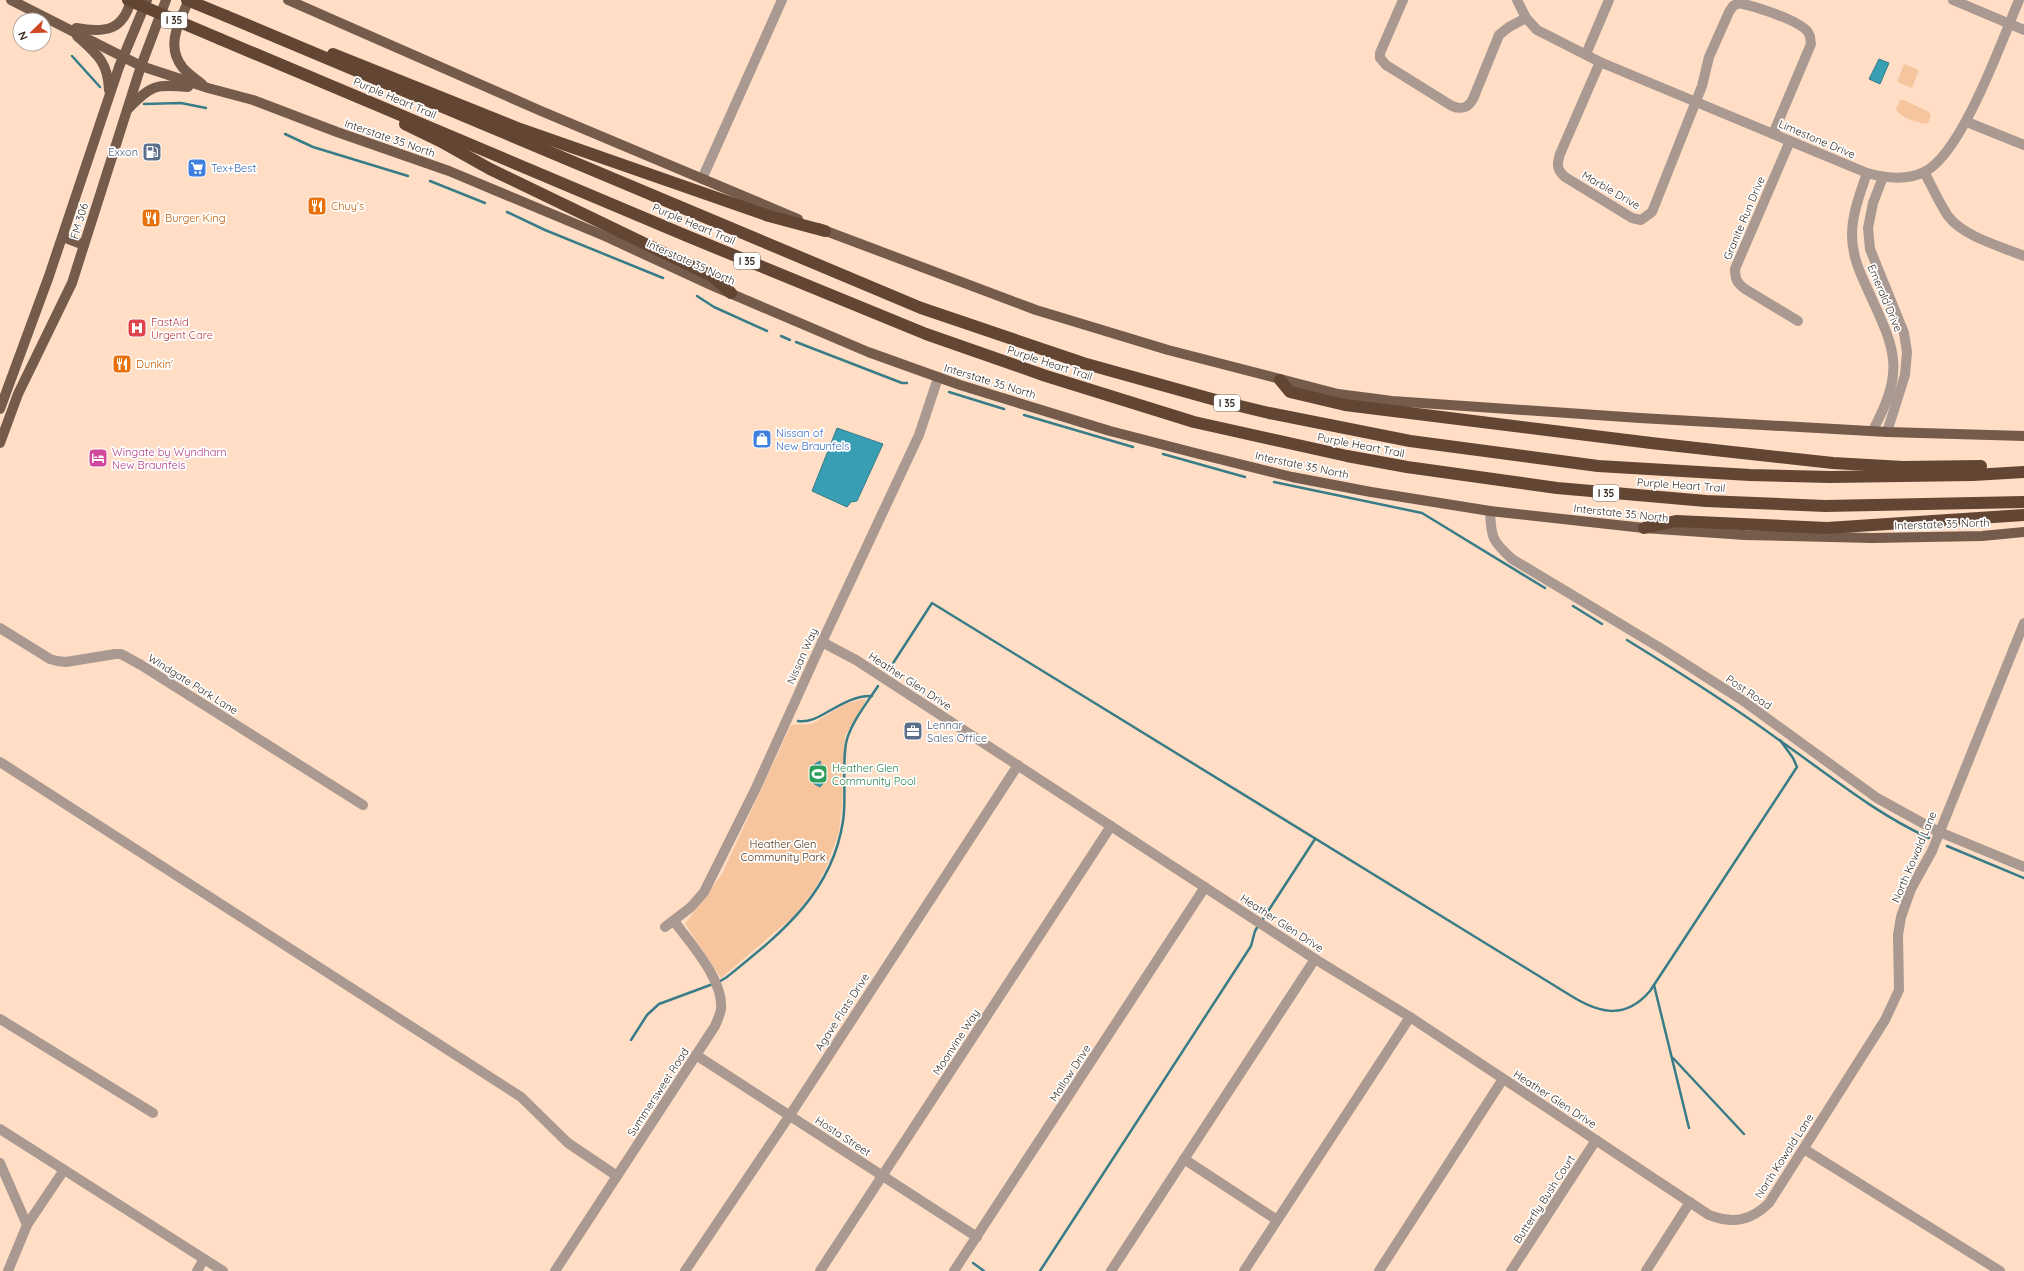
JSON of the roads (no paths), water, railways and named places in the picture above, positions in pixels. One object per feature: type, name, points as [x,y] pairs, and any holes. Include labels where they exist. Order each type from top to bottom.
[{"type":"highway","name":"Purple Heart Trail","points":[[129,0],[687,236],[912,329],[1039,373],[1194,422],[1354,457],[1430,470],[1557,488],[1706,500],[1817,505],[2024,502]]},
{"type":"highway","name":"Purple Heart Trail","points":[[188,0],[921,308],[1083,363],[1172,390],[1269,413],[1410,441],[1598,466],[1743,475],[1830,477],[1973,475],[2024,472]]},
{"type":"highway","points":[[226,16],[350,60],[520,128],[769,216],[825,231]]},
{"type":"highway","points":[[310,76],[368,108],[440,141],[490,169],[712,276],[731,293]]},
{"type":"highway","points":[[1280,380],[1290,392],[1345,404],[1675,446],[1832,463],[1887,466],[1972,467],[2024,464]]},
{"type":"highway","points":[[1644,528],[1676,521],[1827,528],[2024,515]]},
{"type":"main road","name":"Interstate 35 North","points":[[11,0],[141,66],[208,88],[253,100],[337,132],[449,170],[607,236],[731,293],[868,352],[938,378],[1110,431],[1292,477],[1490,511],[1644,528],[1745,535],[1872,538],[1982,536],[2024,532]]},
{"type":"main road","points":[[66,27],[98,31],[115,26],[123,20],[129,0]]},
{"type":"main road","name":"FM 306","points":[[0,409],[63,237],[123,57],[147,0]]},
{"type":"main road","name":"FM 306","points":[[0,443],[18,394],[72,282],[141,66],[166,0]]},
{"type":"main road","points":[[188,0],[176,29],[174,40],[175,52],[183,68],[208,88]]},
{"type":"main road","points":[[288,0],[541,111],[825,231],[1036,310],[1168,350],[1280,380],[1338,394],[1392,401],[1640,418],[1873,430],[1887,432],[2024,436]]},
{"type":"main road","points":[[66,27],[102,60],[108,78],[109,99]]},
{"type":"main road","points":[[126,111],[145,91],[160,85],[208,88]]},
{"type":"main road","points":[[63,237],[84,245]]},
{"type":"street","points":[[702,179],[782,0]]},
{"type":"street","points":[[1403,0],[1380,53],[1380,58],[1386,66],[1452,106],[1464,108],[1473,99],[1499,35],[1509,27],[1526,18]]},
{"type":"street","name":"Limestone Drive","points":[[1517,0],[1526,18],[1537,30],[1600,62],[1867,173],[1895,178],[1924,172],[1946,153],[1967,122],[2019,0]]},
{"type":"street","points":[[1586,54],[1609,0]]},
{"type":"street","points":[[1953,0],[2024,30]]},
{"type":"street","points":[[1695,101],[1702,86],[1710,57],[1733,6],[1739,3],[1752,6],[1800,26],[1810,34],[1811,44],[1773,134]]},
{"type":"street","name":"Marble Drive","points":[[1600,62],[1560,154],[1557,166],[1559,172],[1571,181],[1632,218],[1641,220],[1652,212],[1695,101]]},
{"type":"street","points":[[1967,122],[2024,145]]},
{"type":"street","name":"Granite Run Drive","points":[[1790,141],[1735,269],[1735,275],[1739,284],[1745,289],[1798,321]]},
{"type":"street","points":[[1924,172],[1947,215],[1955,224],[1964,231],[2024,256]]},
{"type":"street","name":"Emerald Drive","points":[[1867,173],[1853,217],[1852,236],[1854,256],[1886,331],[1894,360],[1894,370],[1884,409],[1873,430]]},
{"type":"street","name":"Emerald Drive","points":[[1883,177],[1873,203],[1868,228],[1870,249],[1904,333],[1907,352],[1905,375],[1887,432]]},
{"type":"street","name":"Nissan Way","points":[[665,927],[691,907],[704,892],[755,790],[919,434],[938,378]]},
{"type":"street","name":"Post Road","points":[[1490,511],[1491,532],[1497,546],[1512,559],[1742,700],[1877,798],[1939,832],[2024,867]]},
{"type":"street","name":"North Kowald Lane","points":[[1731,1221],[1746,1218],[1761,1211],[1769,1204],[1885,1020],[1899,990],[1900,957],[1898,934],[1901,918],[1911,889],[1932,851],[2024,623]]},
{"type":"street","name":"Windgate Park Lane","points":[[0,628],[45,656],[57,661],[121,654],[141,665],[363,805]]},
{"type":"street","name":"Heather Glen Drive","points":[[822,642],[856,660],[1315,959],[1410,1017],[1709,1215],[1731,1221]]},
{"type":"street","points":[[0,762],[521,1097],[568,1143],[617,1176]]},
{"type":"street","name":"Agave Flats Drive","points":[[685,1271],[790,1115],[1018,765]]},
{"type":"street","name":"Moonvine Way","points":[[820,1271],[884,1177],[1112,826]]},
{"type":"street","name":"Mallow Drive","points":[[954,1271],[1205,887]]},
{"type":"street","name":"Summersweet Road","points":[[556,1271],[715,1026],[721,1010],[719,990],[712,975],[674,921]]},
{"type":"street","points":[[1111,1271],[1315,959]]},
{"type":"street","points":[[1244,1271],[1410,1017]]},
{"type":"street","points":[[0,1019],[153,1113]]},
{"type":"street","name":"Hosta Street","points":[[696,1054],[977,1237]]},
{"type":"street","points":[[1379,1271],[1503,1079]]},
{"type":"street","points":[[0,1129],[223,1271]]},
{"type":"street","name":"Butterfly Bush Court","points":[[1511,1271],[1596,1140]]},
{"type":"street","points":[[1804,1149],[2000,1271]]},
{"type":"street","points":[[1184,1159],[1277,1220]]},
{"type":"street","points":[[0,1163],[27,1224]]},
{"type":"street","points":[[8,1271],[27,1224],[64,1170]]},
{"type":"street","points":[[1646,1271],[1690,1202]]},
{"type":"street","points":[[197,1271],[204,1259]]},
{"type":"water","points":[[1879,59],[1889,63],[1880,84],[1869,79]]},
{"type":"water","points":[[837,428],[883,444],[857,501],[851,502],[847,507],[812,491]]},
{"type":"water","name":"Heather Glen Community Pool","points":[[820,761],[822,771],[826,778],[820,787],[813,783],[810,767]]},
{"type":"waterway","points":[[72,56],[100,87]]},
{"type":"waterway","points":[[144,104],[181,103],[206,108]]},
{"type":"waterway","points":[[285,134],[313,147],[408,176]]},
{"type":"waterway","points":[[430,181],[485,203]]},
{"type":"waterway","points":[[507,212],[545,230],[663,278]]},
{"type":"waterway","points":[[697,296],[714,307],[767,331]]},
{"type":"waterway","points":[[781,336],[790,340]]},
{"type":"waterway","points":[[796,342],[902,383],[907,383]]},
{"type":"waterway","points":[[949,392],[1004,409]]},
{"type":"waterway","points":[[1024,415],[1133,447]]},
{"type":"waterway","points":[[1163,454],[1245,477]]},
{"type":"waterway","points":[[1274,482],[1422,513],[1545,588]]},
{"type":"waterway","points":[[888,671],[932,603],[1583,1003],[1603,1010],[1613,1011],[1622,1010],[1632,1006],[1650,991],[1797,767],[1793,758],[1780,740]]},
{"type":"waterway","points":[[1573,606],[1602,624]]},
{"type":"waterway","points":[[1627,640],[1742,714],[1870,805],[1929,838]]},
{"type":"waterway","points":[[717,983],[747,961],[784,928],[801,910],[828,870],[837,847],[843,821],[844,757],[847,739],[857,718],[878,686]]},
{"type":"waterway","points":[[798,721],[814,719],[850,700],[872,696]]},
{"type":"waterway","points":[[1261,922],[1315,839]]},
{"type":"waterway","points":[[1947,846],[2024,878]]},
{"type":"waterway","points":[[1040,1271],[1251,946],[1258,926]]},
{"type":"waterway","points":[[631,1040],[647,1015],[659,1004],[713,984]]},
{"type":"waterway","points":[[1654,985],[1689,1128]]},
{"type":"waterway","points":[[1673,1058],[1744,1134]]},
{"type":"waterway","points":[[973,1263],[984,1271]]},
{"type":"place","name":"Exxon","points":[[152,152]]},
{"type":"place","name":"Tex+Best","points":[[197,168]]},
{"type":"place","name":"Chuy's","points":[[317,206]]},
{"type":"place","name":"Burger King","points":[[151,218]]},
{"type":"place","name":"FastAid Urgent Care","points":[[137,328]]},
{"type":"place","name":"Dunkin'","points":[[122,364]]},
{"type":"place","name":"Nissan of New Braunfels","points":[[762,439]]},
{"type":"place","name":"Wingate by Wyndham New Braunfels","points":[[98,458]]},
{"type":"place","name":"Lennar Sales Office","points":[[913,731]]},
{"type":"place","name":"Heather Glen Community Pool","points":[[818,774]]},
{"type":"park label","name":"Heather Glen Community Park","points":[[783,850]]}]
